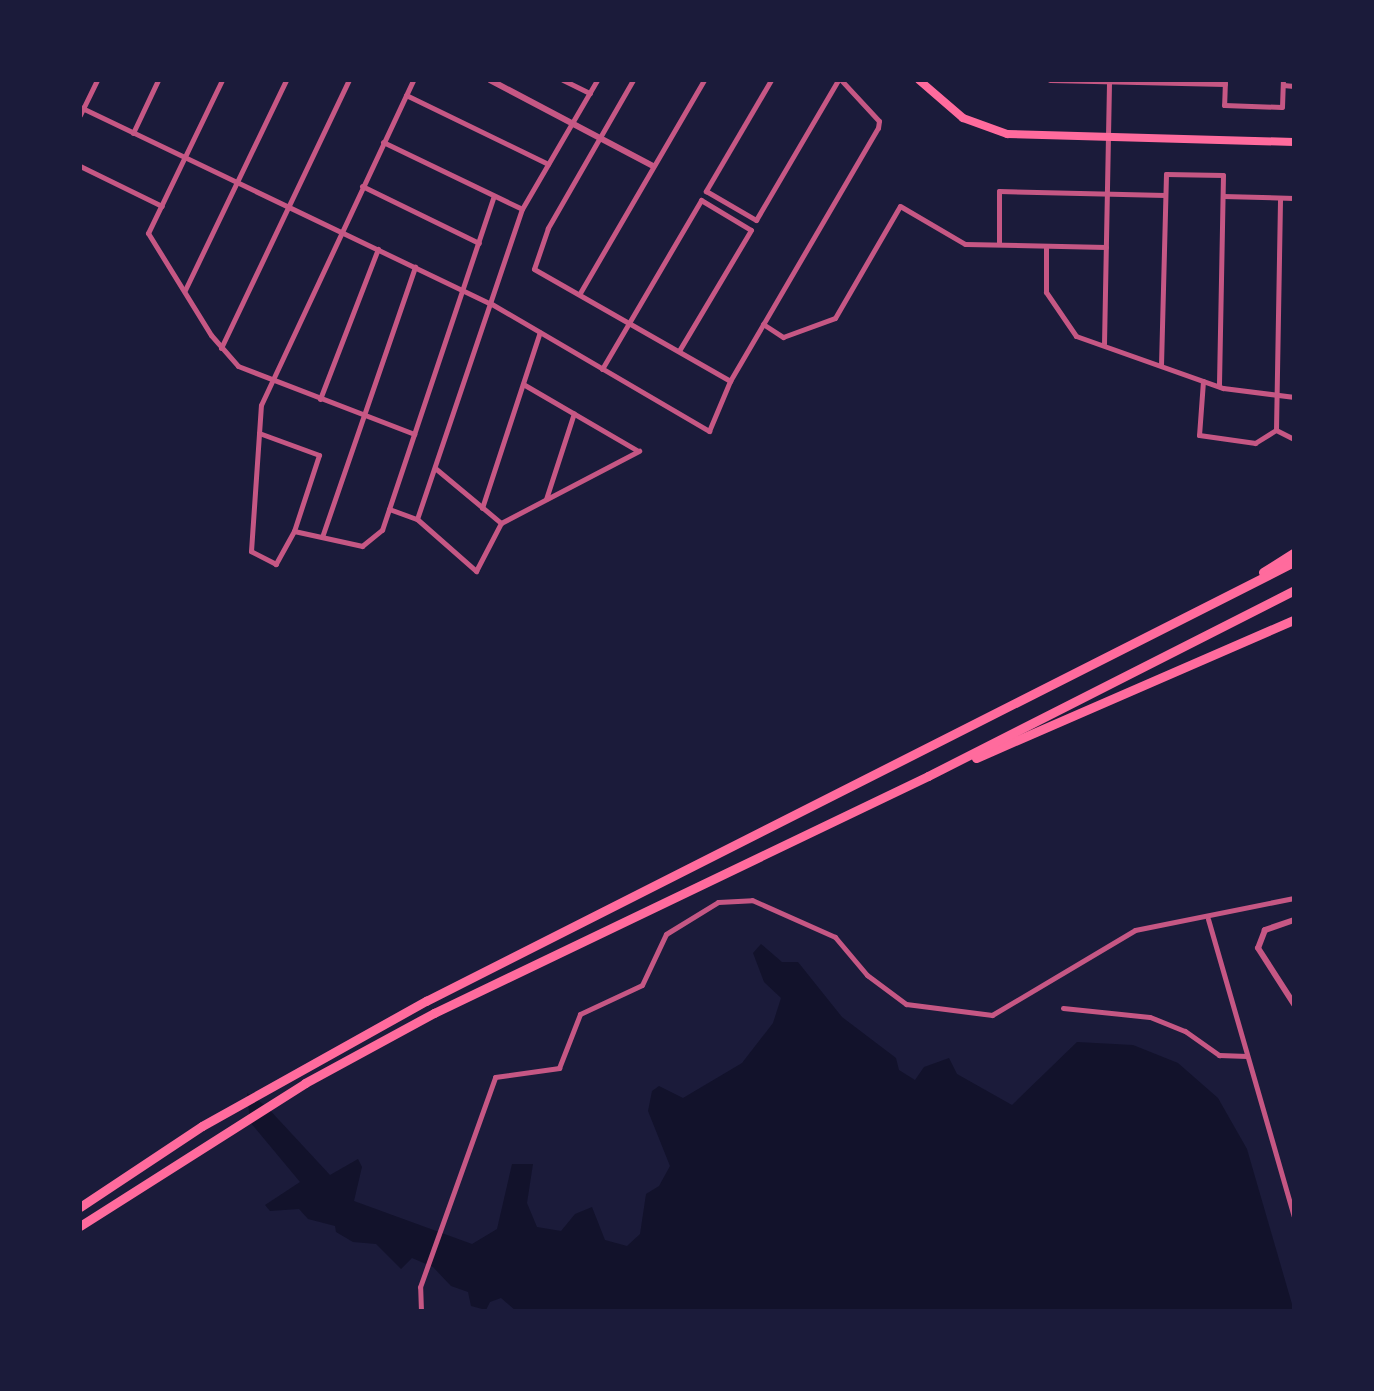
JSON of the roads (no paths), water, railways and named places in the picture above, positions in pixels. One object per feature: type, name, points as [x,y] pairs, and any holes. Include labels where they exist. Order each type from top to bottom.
[{"type":"highway","points":[[1230,594],[1294,553]]},
{"type":"highway","points":[[80,1207],[202,1126],[299,1070],[527,948],[1294,562]]},
{"type":"highway","points":[[80,1226],[305,1083],[533,963],[928,776],[1294,590]]},
{"type":"highway","points":[[928,776],[1294,622]]},
{"type":"main road","points":[[919,80],[949,109],[993,131],[1109,138],[1294,142]]},
{"type":"street","points":[[97,80],[81,110],[490,303],[709,431],[730,381],[878,128],[879,121],[840,80],[756,220],[706,191],[771,80]]},
{"type":"street","points":[[133,133],[158,80]]},
{"type":"street","points":[[222,80],[148,233],[221,349],[238,366],[414,434]]},
{"type":"street","points":[[185,291],[286,80]]},
{"type":"street","points":[[221,349],[349,80]]},
{"type":"street","points":[[259,433],[319,455],[294,531],[276,564],[251,551],[259,433],[269,380],[413,80]]},
{"type":"street","points":[[490,80],[574,120],[653,166]]},
{"type":"street","points":[[563,80],[590,93]]},
{"type":"street","points":[[417,519],[522,209],[597,80]]},
{"type":"street","points":[[633,80],[549,225],[534,269],[730,381]]},
{"type":"street","points":[[580,293],[704,80]]},
{"type":"street","points":[[1050,80],[1225,82],[1224,105],[1282,107],[1283,83],[1294,86]]},
{"type":"street","points":[[1104,344],[1109,81]]},
{"type":"street","points":[[406,95],[548,164]]},
{"type":"street","points":[[383,142],[522,209]]},
{"type":"street","points":[[80,166],[162,206]]},
{"type":"street","points":[[1161,365],[1166,174],[1223,175],[1219,386]]},
{"type":"street","points":[[362,186],[479,243]]},
{"type":"street","points":[[999,244],[999,191],[1165,195]]},
{"type":"street","points":[[294,531],[362,546],[382,530],[494,196]]},
{"type":"street","points":[[1223,196],[1294,198]]},
{"type":"street","points":[[1276,430],[1280,198]]},
{"type":"street","points":[[602,369],[701,200],[751,230],[679,351]]},
{"type":"street","points":[[763,324],[783,337],[835,318],[900,206],[965,244],[1106,247]]},
{"type":"street","points":[[1046,246],[1046,292],[1073,333],[1219,386],[1294,397]]},
{"type":"street","points":[[320,399],[378,249]]},
{"type":"street","points":[[322,537],[415,267]]},
{"type":"street","points":[[482,508],[540,332]]},
{"type":"street","points":[[1203,380],[1199,435],[1255,443],[1276,430]]},
{"type":"street","points":[[389,509],[417,519],[476,571],[501,523],[639,451],[523,384]]},
{"type":"street","points":[[546,499],[574,413]]},
{"type":"street","points":[[1276,430],[1294,439]]},
{"type":"street","points":[[435,468],[501,523]]},
{"type":"street","points":[[421,1311],[423,1280],[495,1077],[559,1068],[580,1014],[642,985],[666,934],[723,900],[752,900],[835,937],[867,975],[906,1004],[989,1015],[1135,930],[1208,919],[1294,898]]},
{"type":"street","points":[[1208,919],[1294,1216]]},
{"type":"street","points":[[1294,920],[1265,930],[1258,948],[1294,1004]]},
{"type":"street","points":[[1063,1008],[1150,1017],[1185,1031],[1219,1055],[1247,1056]]}]
